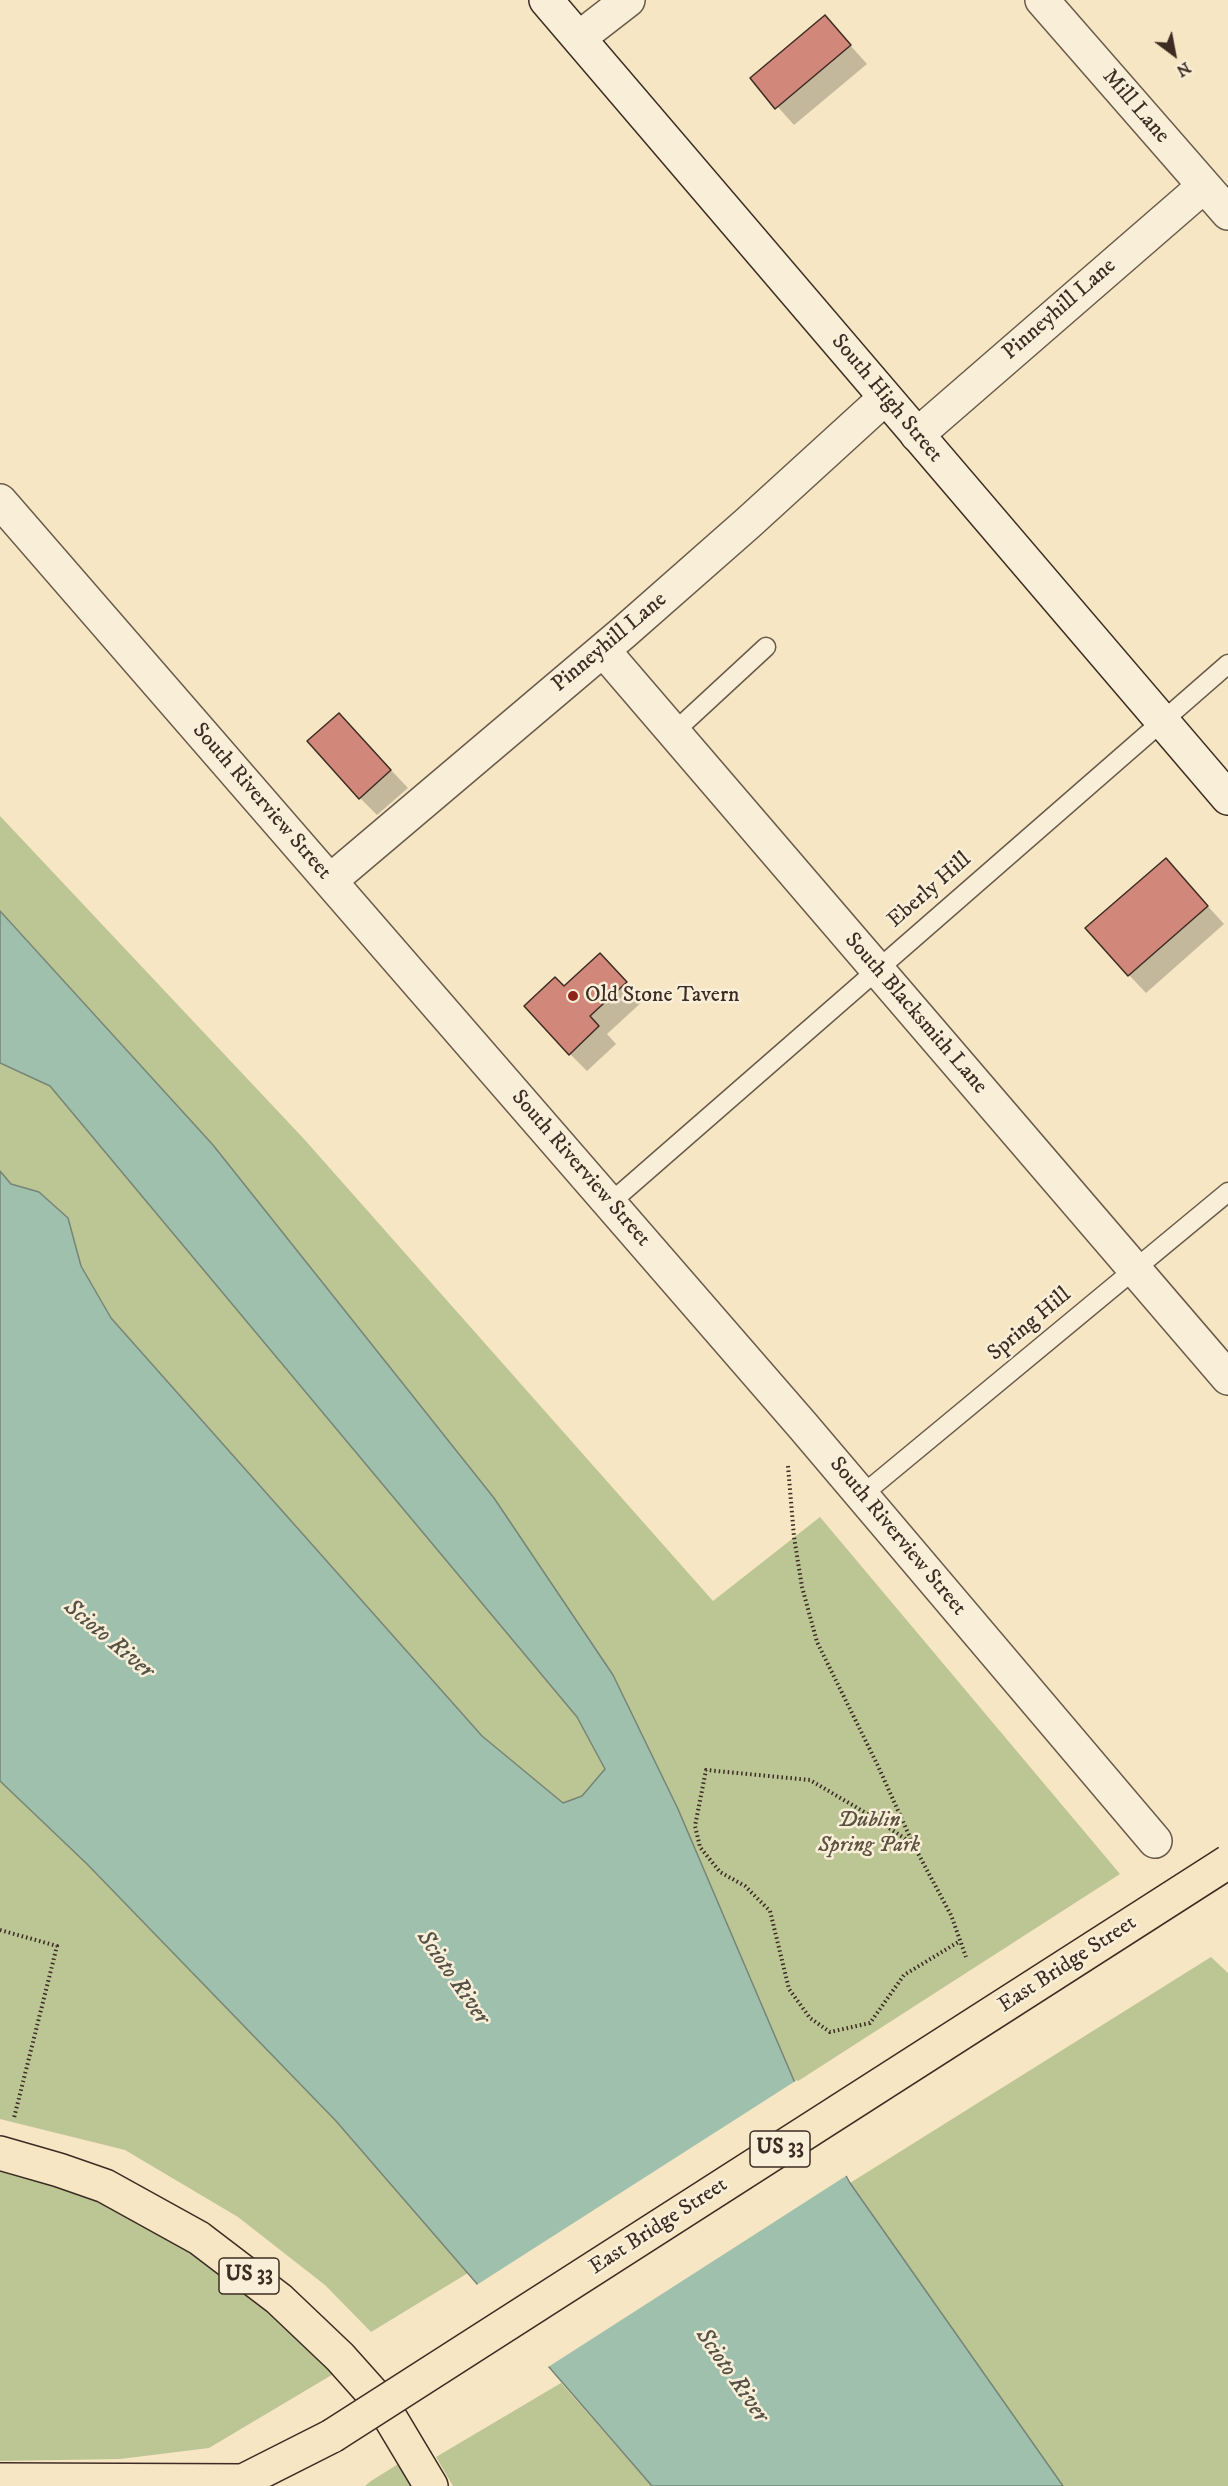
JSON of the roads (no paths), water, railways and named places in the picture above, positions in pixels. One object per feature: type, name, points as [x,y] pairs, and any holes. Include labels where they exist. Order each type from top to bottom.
[{"type":"main road","name":"East Bridge Street","points":[[238,2484],[332,2436],[1228,1862]]},
{"type":"main road","name":"US 33","points":[[6,2141],[105,2186],[199,2238],[279,2299],[340,2357],[382,2404],[431,2486]]},
{"type":"main road","name":"East Bridge Street","points":[[279,2486],[332,2436]]},
{"type":"main road","points":[[0,2480],[238,2484]]},
{"type":"street","name":"South High Street","points":[[546,0],[1228,798]]},
{"type":"street","points":[[579,38],[628,0]]},
{"type":"street","name":"Mill Lane","points":[[1042,0],[1228,213]]},
{"type":"street","name":"Pinneyhill Lane","points":[[917,435],[1204,186]]},
{"type":"street","name":"Pinneyhill Lane","points":[[330,881],[748,524],[885,398]]},
{"type":"street","name":"South Riverview Street","points":[[0,501],[803,1426],[1155,1841]]},
{"type":"street","name":"South Blacksmith Lane","points":[[603,650],[1228,1378]]},
{"type":"lane","points":[[674,732],[766,647]]},
{"type":"lane","name":"Eberly Hill","points":[[610,1203],[1228,664]]},
{"type":"lane","name":"Spring Hill","points":[[862,1495],[1228,1192]]},
{"type":"water","name":"Scioto River","points":[[0,911],[213,1145],[494,1498],[613,1675],[678,1809],[795,2083],[850,2183],[1063,2486],[652,2486],[336,2121],[87,1864],[0,1781],[0,1171],[11,1184],[39,1192],[68,1218],[81,1266],[111,1318],[482,1736],[563,1803],[582,1796],[605,1769],[577,1717],[50,1086],[0,1063]]},
{"type":"place","name":"Old Stone Tavern","points":[[573,996]]},
{"type":"park label","name":"Dublin Spring Park","points":[[869,1834]]}]
